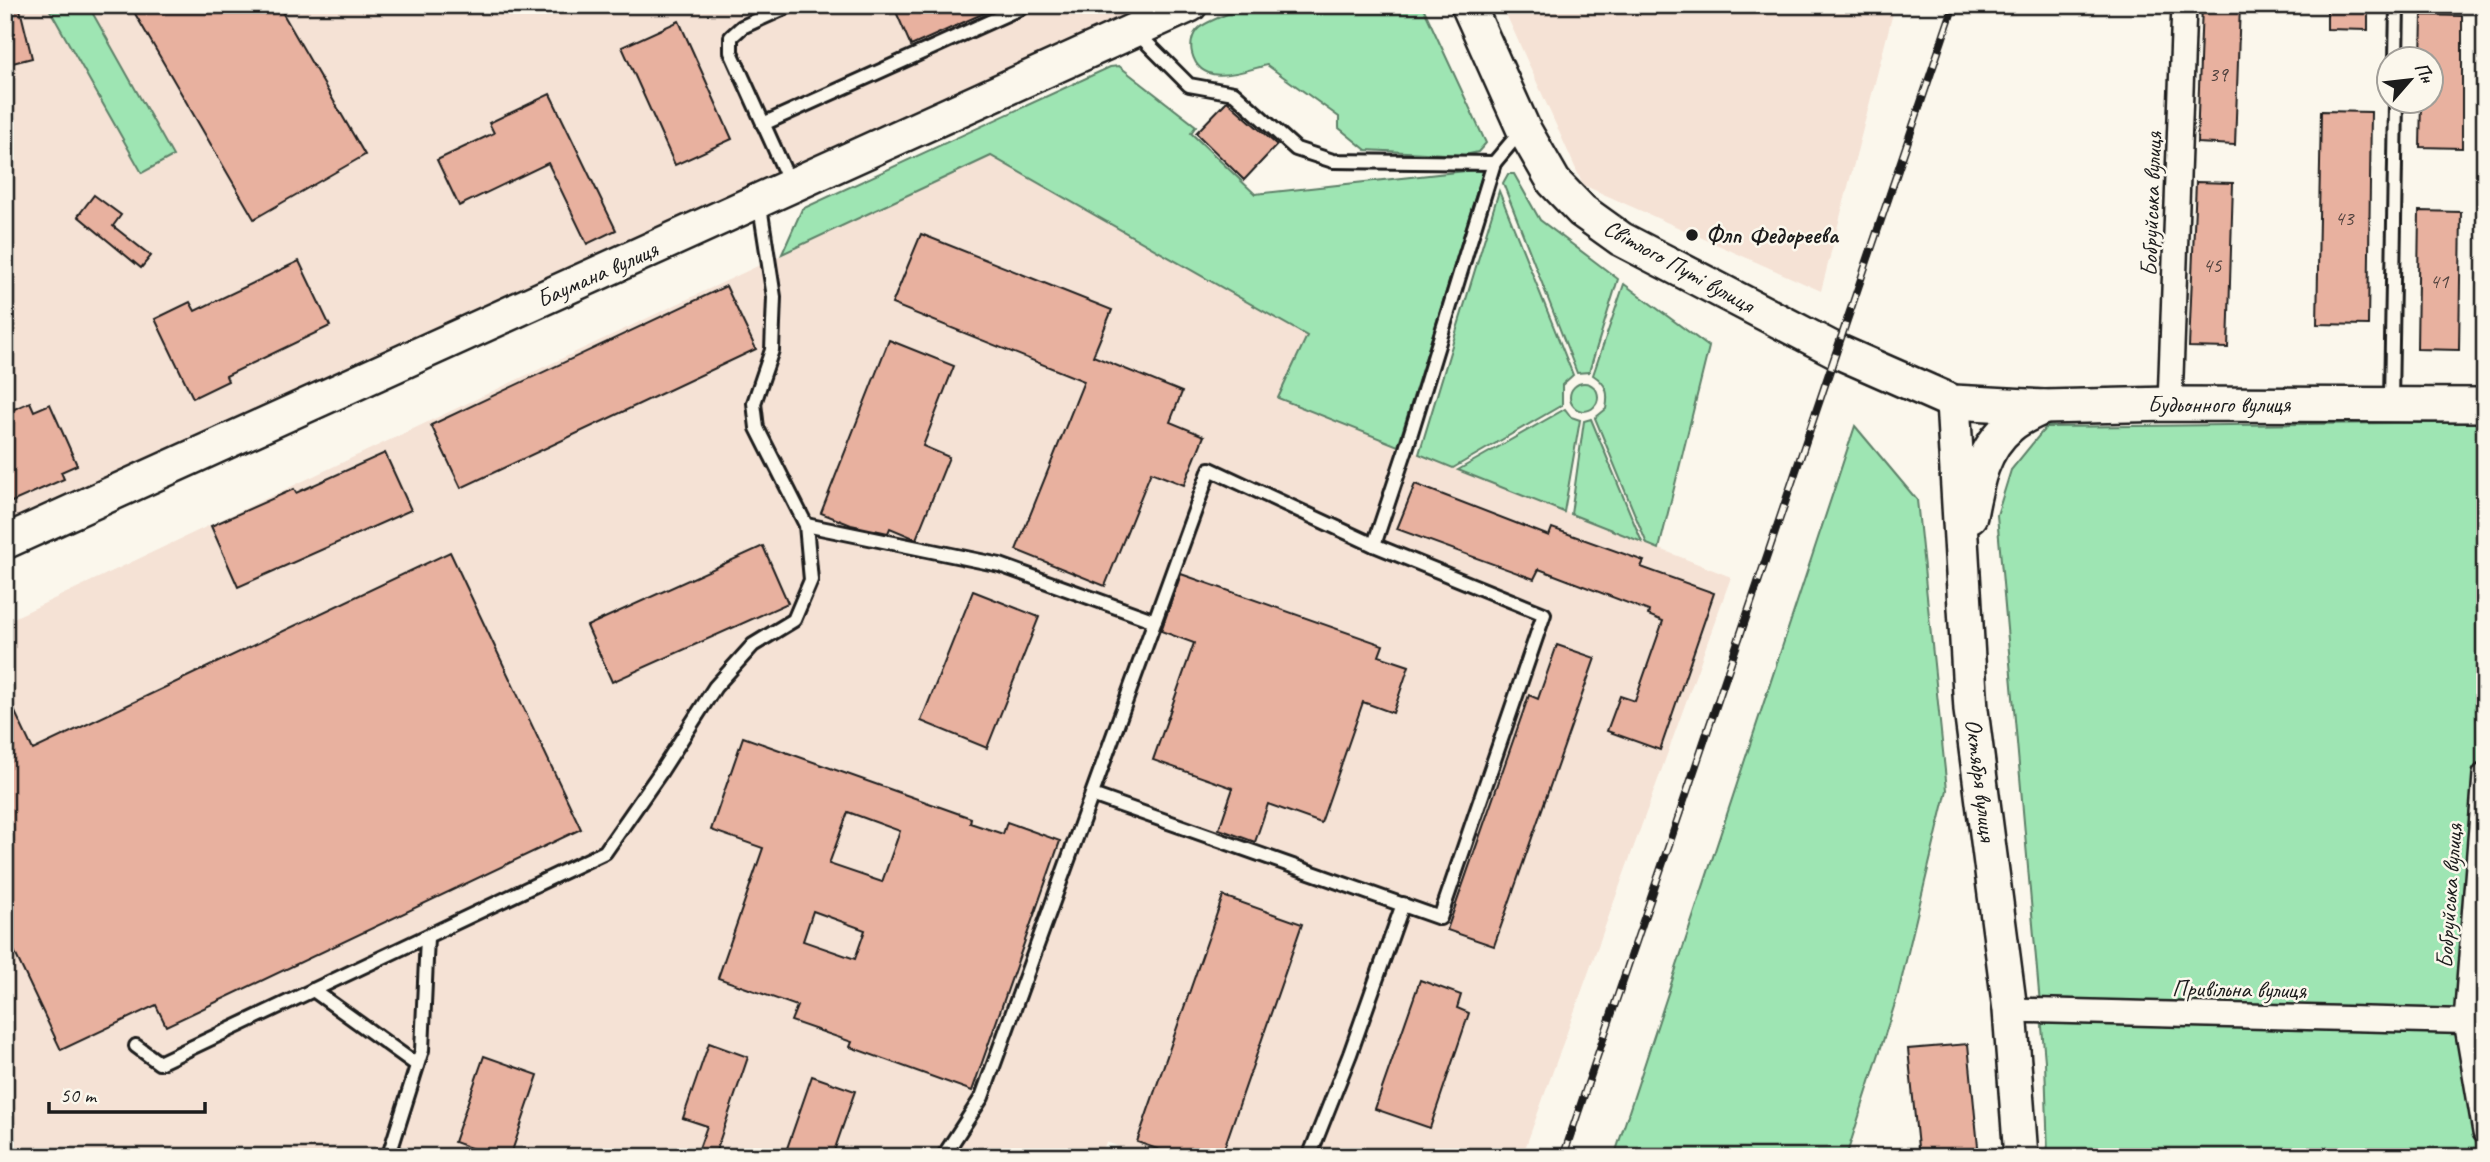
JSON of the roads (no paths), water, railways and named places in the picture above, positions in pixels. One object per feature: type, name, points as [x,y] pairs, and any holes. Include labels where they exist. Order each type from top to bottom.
[{"type":"main road","name":"Баумана вулиця","points":[[5,542],[1190,5]]},
{"type":"main road","name":"Світлого Путі вулиця","points":[[1468,5],[1523,128],[1554,181],[1582,211],[1621,239],[1837,351],[1953,402]]},
{"type":"main road","name":"Будьонного вулиця","points":[[1953,402],[2044,407],[2170,404],[2485,405]]},
{"type":"main road","name":"Октября вулиця","points":[[1953,402],[1971,710],[2010,1010],[2021,1157]]},
{"type":"main road","points":[[1962,560],[1975,488],[1986,455],[2010,425],[2044,407]]},
{"type":"street","name":"Бобруйська вулиця","points":[[2170,404],[2184,5]]},
{"type":"street","name":"Бобруйська вулиця","points":[[2475,1021],[2485,775]]},
{"type":"street","name":"Привільна вулиця","points":[[2010,1010],[2475,1021]]},
{"type":"street","points":[[2475,1021],[2485,1132]]},
{"type":"lane","points":[[791,5],[742,27],[731,37],[731,52],[791,186]]},
{"type":"lane","points":[[763,124],[1027,5]]},
{"type":"lane","points":[[2396,46],[2397,5]]},
{"type":"lane","points":[[1134,30],[1189,85],[1234,93],[1296,149],[1333,161],[1494,163]]},
{"type":"lane","points":[[2391,404],[2396,116]]},
{"type":"lane","points":[[1374,545],[1494,163],[1523,128]]},
{"type":"lane","points":[[136,1046],[159,1063],[605,852],[715,687],[753,645],[794,620],[811,580],[806,525],[757,428],[754,403],[772,350],[774,297],[759,200]]},
{"type":"lane","points":[[943,1157],[982,1097],[1210,469],[1374,545],[1544,614],[1440,918],[1092,795]]},
{"type":"lane","points":[[806,525],[1000,565],[1155,621]]},
{"type":"lane","points":[[1309,1157],[1350,1054],[1403,904]]},
{"type":"lane","points":[[392,1157],[390,1152],[422,1050],[426,937]]},
{"type":"lane","points":[[313,990],[417,1065]]},
{"type":"railway","points":[[1563,1157],[1954,5]]},
{"type":"place","name":"Флп Федореева","points":[[1692,235]]}]
